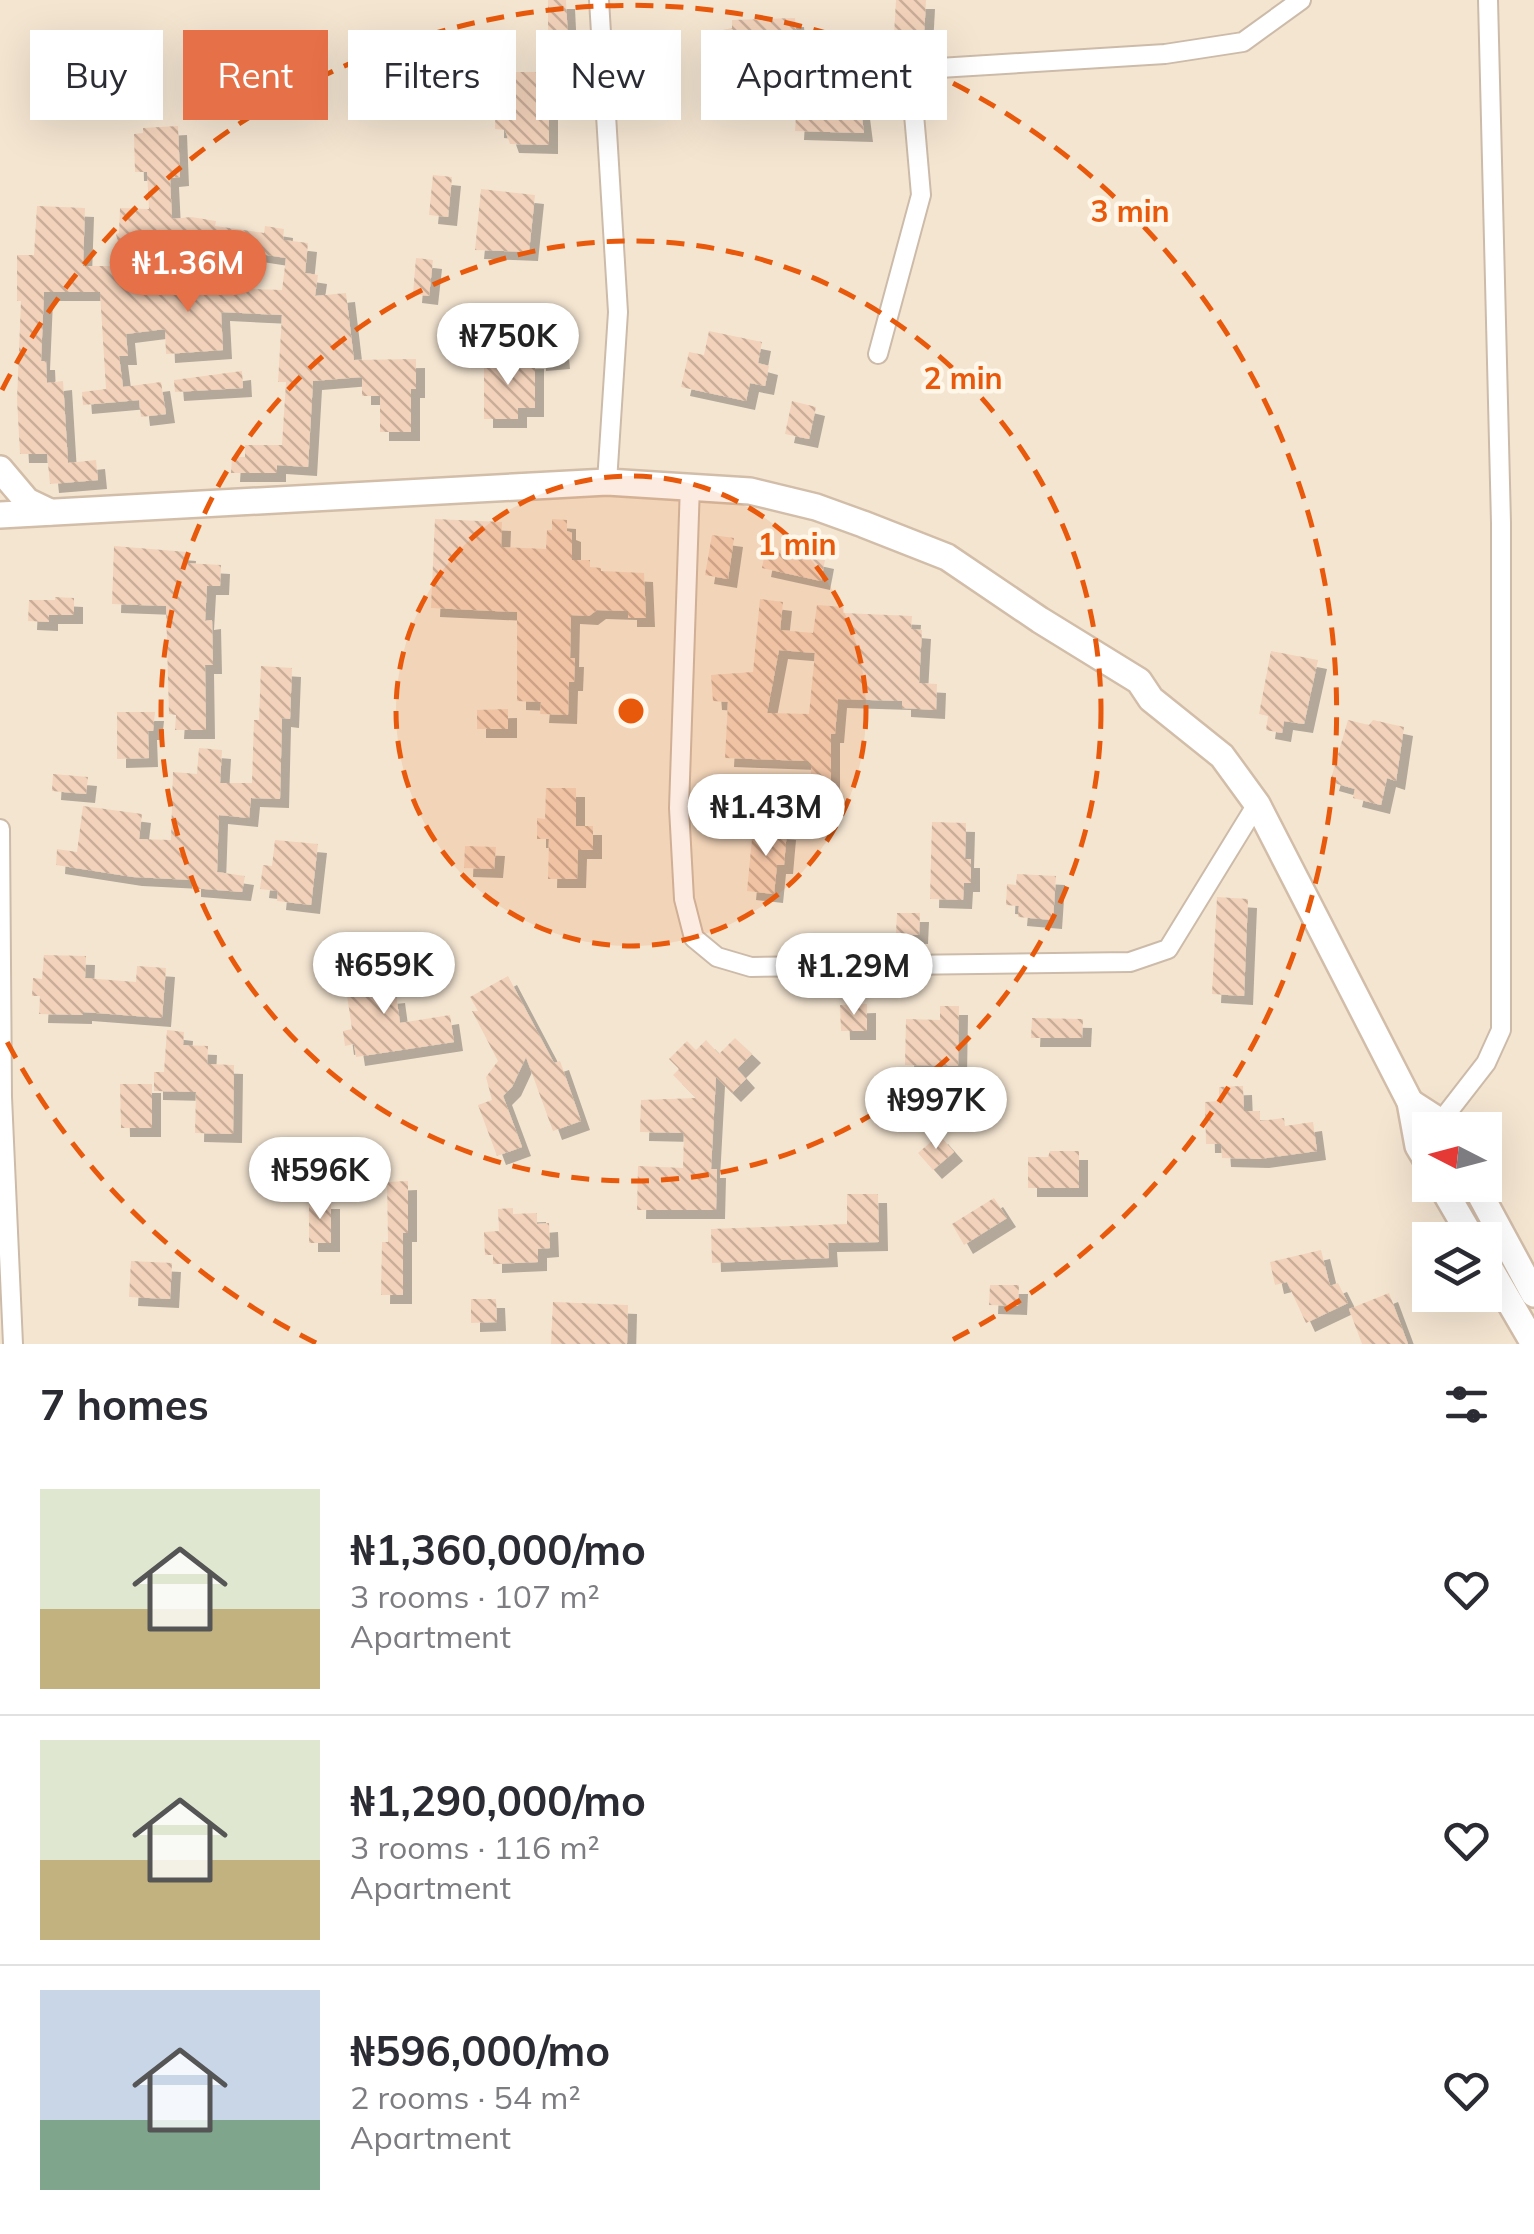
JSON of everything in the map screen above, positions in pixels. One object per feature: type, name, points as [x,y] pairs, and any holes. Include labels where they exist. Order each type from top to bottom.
[{"type":"main road","points":[[0,470],[27,501],[50,512]]},
{"type":"main road","points":[[0,516],[607,482],[690,485],[750,491],[816,507],[947,557],[1139,680],[1151,699],[1222,756],[1257,804],[1416,1112]]},
{"type":"main road","points":[[1483,1202],[1534,1294]]},
{"type":"main road","points":[[1502,1289],[1534,1344]]},
{"type":"street","points":[[600,0],[618,312],[607,482]]},
{"type":"street","points":[[878,354],[921,195],[910,80],[923,69],[1165,54],[1243,42],[1301,0]]},
{"type":"street","points":[[1451,1112],[1486,1063],[1501,1030],[1501,523],[1488,0]]},
{"type":"street","points":[[690,485],[679,808],[684,899],[694,938],[717,957],[751,968],[1130,962],[1168,949],[1257,804]]},
{"type":"street","points":[[0,829],[2,1097],[14,1344]]},
{"type":"shaded area","points":[[0,0],[1534,0],[1534,1344],[0,1344]]},
{"type":"building","points":[[548,0],[566,0],[567,30],[548,30]]},
{"type":"building","points":[[896,0],[926,0],[924,30],[894,30]]},
{"type":"building","points":[[795,18],[796,30],[722,30],[732,28],[732,20]]},
{"type":"building","points":[[516,72],[536,72],[536,120],[549,120],[549,145],[510,144],[505,130],[495,129],[495,120],[516,120]]},
{"type":"building","points":[[796,120],[862,120],[864,133],[795,131]]},
{"type":"building","points":[[178,126],[180,177],[170,178],[172,219],[191,217],[216,221],[215,226],[264,233],[265,226],[284,229],[283,240],[308,243],[305,273],[318,275],[315,296],[346,293],[354,360],[416,359],[411,432],[380,432],[380,396],[362,396],[362,377],[313,381],[308,467],[277,465],[277,473],[231,473],[232,457],[245,457],[245,445],[282,445],[286,382],[278,382],[282,315],[221,312],[223,350],[166,354],[165,329],[126,334],[128,356],[119,356],[123,387],[161,382],[166,414],[141,417],[139,400],[83,405],[82,392],[106,389],[100,292],[44,292],[41,361],[46,361],[47,383],[63,381],[68,463],[96,460],[98,480],[50,484],[47,454],[20,454],[17,399],[21,301],[17,301],[17,255],[34,255],[37,206],[85,208],[83,266],[123,266],[116,234],[120,208],[149,209],[147,172],[135,172],[134,134],[143,133],[143,128]],"holes":[[[194,244],[286,258],[282,290],[197,287]]]},
{"type":"building","points":[[433,175],[452,177],[448,217],[429,215]]},
{"type":"building","points":[[481,189],[535,195],[529,252],[475,250]]},
{"type":"building","points":[[416,258],[433,260],[429,296],[413,294]]},
{"type":"building","points":[[557,318],[561,360],[537,362],[534,320]]},
{"type":"building","points":[[709,331],[762,342],[758,363],[769,366],[765,386],[750,383],[746,401],[681,387],[689,352],[704,355]]},
{"type":"building","points":[[535,360],[535,408],[518,408],[518,419],[484,419],[484,361]]},
{"type":"building","points":[[242,371],[243,388],[175,392],[174,380]]},
{"type":"building","points":[[792,401],[816,407],[809,439],[785,434]]},
{"type":"building","points":[[435,519],[502,522],[501,547],[546,549],[552,519],[567,520],[567,531],[572,533],[572,560],[590,560],[590,567],[601,571],[644,573],[646,618],[628,618],[628,611],[597,610],[589,616],[571,615],[570,658],[575,658],[574,682],[569,682],[568,715],[540,714],[541,702],[517,701],[517,612],[431,608]]},
{"type":"building","points":[[712,535],[734,538],[728,579],[705,575]]},
{"type":"building","points":[[114,546],[187,552],[186,563],[221,565],[220,586],[207,586],[205,621],[212,620],[213,665],[205,665],[206,730],[175,730],[176,715],[169,714],[166,606],[112,604]]},
{"type":"building","points":[[766,547],[825,560],[821,581],[762,568]]},
{"type":"building","points":[[74,598],[74,615],[49,615],[49,622],[28,621],[29,600]]},
{"type":"building","points":[[760,599],[783,602],[780,630],[813,633],[817,605],[844,607],[843,613],[912,616],[911,629],[922,630],[919,683],[937,684],[936,710],[902,708],[902,701],[838,699],[835,734],[831,734],[831,792],[811,792],[808,761],[725,758],[728,702],[713,701],[711,675],[753,672]],"holes":[[[779,650],[815,653],[809,714],[767,713]]]},
{"type":"building","points":[[1271,651],[1318,660],[1304,724],[1284,721],[1282,733],[1266,730],[1268,716],[1259,714]]},
{"type":"building","points":[[261,666],[292,668],[290,719],[282,718],[280,799],[251,798],[249,818],[219,815],[217,872],[245,876],[242,892],[192,888],[192,880],[133,877],[56,865],[57,849],[77,852],[83,806],[142,814],[139,839],[171,840],[173,772],[197,774],[199,748],[222,750],[220,783],[252,783]]},
{"type":"building","points":[[508,709],[508,729],[477,729],[477,710]]},
{"type":"building","points":[[117,712],[155,712],[153,731],[148,731],[149,758],[117,759]]},
{"type":"building","points":[[1348,720],[1369,725],[1373,720],[1404,727],[1396,781],[1387,778],[1381,805],[1353,798],[1355,789],[1330,782]]},
{"type":"building","points":[[53,774],[88,777],[86,794],[52,791]]},
{"type":"building","points":[[546,788],[576,788],[576,826],[593,826],[593,850],[578,850],[577,879],[548,879],[549,839],[537,839],[537,818],[545,819]]},
{"type":"building","points":[[932,822],[966,823],[965,859],[971,859],[971,883],[964,883],[963,900],[930,899]]},
{"type":"building","points":[[753,828],[787,831],[784,865],[777,865],[774,894],[747,891]]},
{"type":"building","points":[[275,840],[318,844],[311,905],[277,901],[278,891],[260,889],[263,865],[272,866]]},
{"type":"building","points":[[465,846],[496,847],[494,869],[464,868]]},
{"type":"building","points":[[1017,874],[1056,876],[1053,920],[1018,917],[1019,906],[1006,905],[1007,884],[1016,885]]},
{"type":"building","points":[[1217,897],[1248,899],[1244,996],[1212,994]]},
{"type":"building","points":[[897,913],[920,913],[919,935],[896,934]]},
{"type":"building","points":[[44,955],[86,956],[85,978],[136,982],[137,966],[166,968],[162,1018],[83,1012],[39,1014],[40,996],[32,996],[33,978],[42,979]]},
{"type":"building","points":[[371,956],[377,996],[396,994],[400,1023],[450,1015],[454,1042],[356,1057],[354,1044],[345,1046],[343,1031],[352,1029],[342,961]]},
{"type":"building","points":[[508,976],[554,1063],[560,1061],[581,1121],[553,1131],[526,1057],[512,1087],[503,1096],[522,1147],[497,1156],[478,1105],[492,1100],[486,1077],[498,1061],[472,1011],[478,1011],[470,997]]},
{"type":"building","points":[[867,1004],[867,1031],[841,1031],[840,1005]]},
{"type":"building","points":[[940,1006],[959,1006],[958,1066],[905,1065],[906,1019],[940,1020]]},
{"type":"building","points":[[1032,1018],[1083,1019],[1082,1038],[1031,1038]]},
{"type":"building","points":[[167,1030],[184,1032],[183,1045],[208,1046],[207,1064],[234,1065],[233,1134],[195,1133],[196,1092],[154,1091],[154,1072],[164,1072]]},
{"type":"building","points":[[735,1038],[752,1054],[737,1069],[746,1079],[732,1093],[716,1077],[711,1169],[717,1169],[716,1210],[637,1210],[638,1166],[683,1168],[684,1133],[640,1132],[641,1100],[696,1098],[673,1075],[679,1069],[669,1059],[687,1041],[696,1050],[706,1040],[719,1054]]},
{"type":"building","points":[[120,1084],[152,1084],[152,1128],[121,1128]]},
{"type":"building","points":[[1243,1086],[1244,1111],[1260,1111],[1260,1121],[1284,1118],[1285,1126],[1313,1122],[1317,1151],[1260,1159],[1222,1158],[1221,1144],[1206,1144],[1205,1102],[1219,1101],[1219,1087]]},
{"type":"building","points":[[939,1135],[954,1152],[933,1170],[918,1153]]},
{"type":"building","points":[[1050,1151],[1079,1151],[1079,1188],[1028,1188],[1028,1157],[1048,1157]]},
{"type":"building","points":[[408,1181],[403,1295],[381,1295],[382,1242],[388,1242],[387,1182]]},
{"type":"building","points":[[847,1194],[878,1194],[879,1242],[828,1243],[829,1258],[712,1263],[711,1229],[847,1224]]},
{"type":"building","points":[[994,1198],[1007,1218],[964,1245],[952,1224]]},
{"type":"building","points":[[309,1200],[331,1200],[331,1243],[309,1243]]},
{"type":"building","points":[[513,1208],[513,1214],[537,1213],[537,1224],[549,1223],[550,1248],[538,1249],[538,1262],[493,1264],[493,1255],[485,1255],[484,1232],[499,1231],[498,1209]]},
{"type":"building","points":[[1321,1250],[1330,1286],[1338,1283],[1348,1303],[1306,1323],[1287,1282],[1275,1285],[1270,1262]]},
{"type":"building","points":[[131,1261],[172,1263],[170,1299],[129,1297]]},
{"type":"building","points":[[990,1285],[1019,1285],[1018,1306],[989,1305]]},
{"type":"building","points":[[1389,1293],[1408,1344],[1362,1344],[1349,1309]]},
{"type":"building","points":[[471,1299],[496,1299],[497,1322],[471,1323]]},
{"type":"building","points":[[553,1302],[628,1305],[627,1344],[551,1344]]}]
